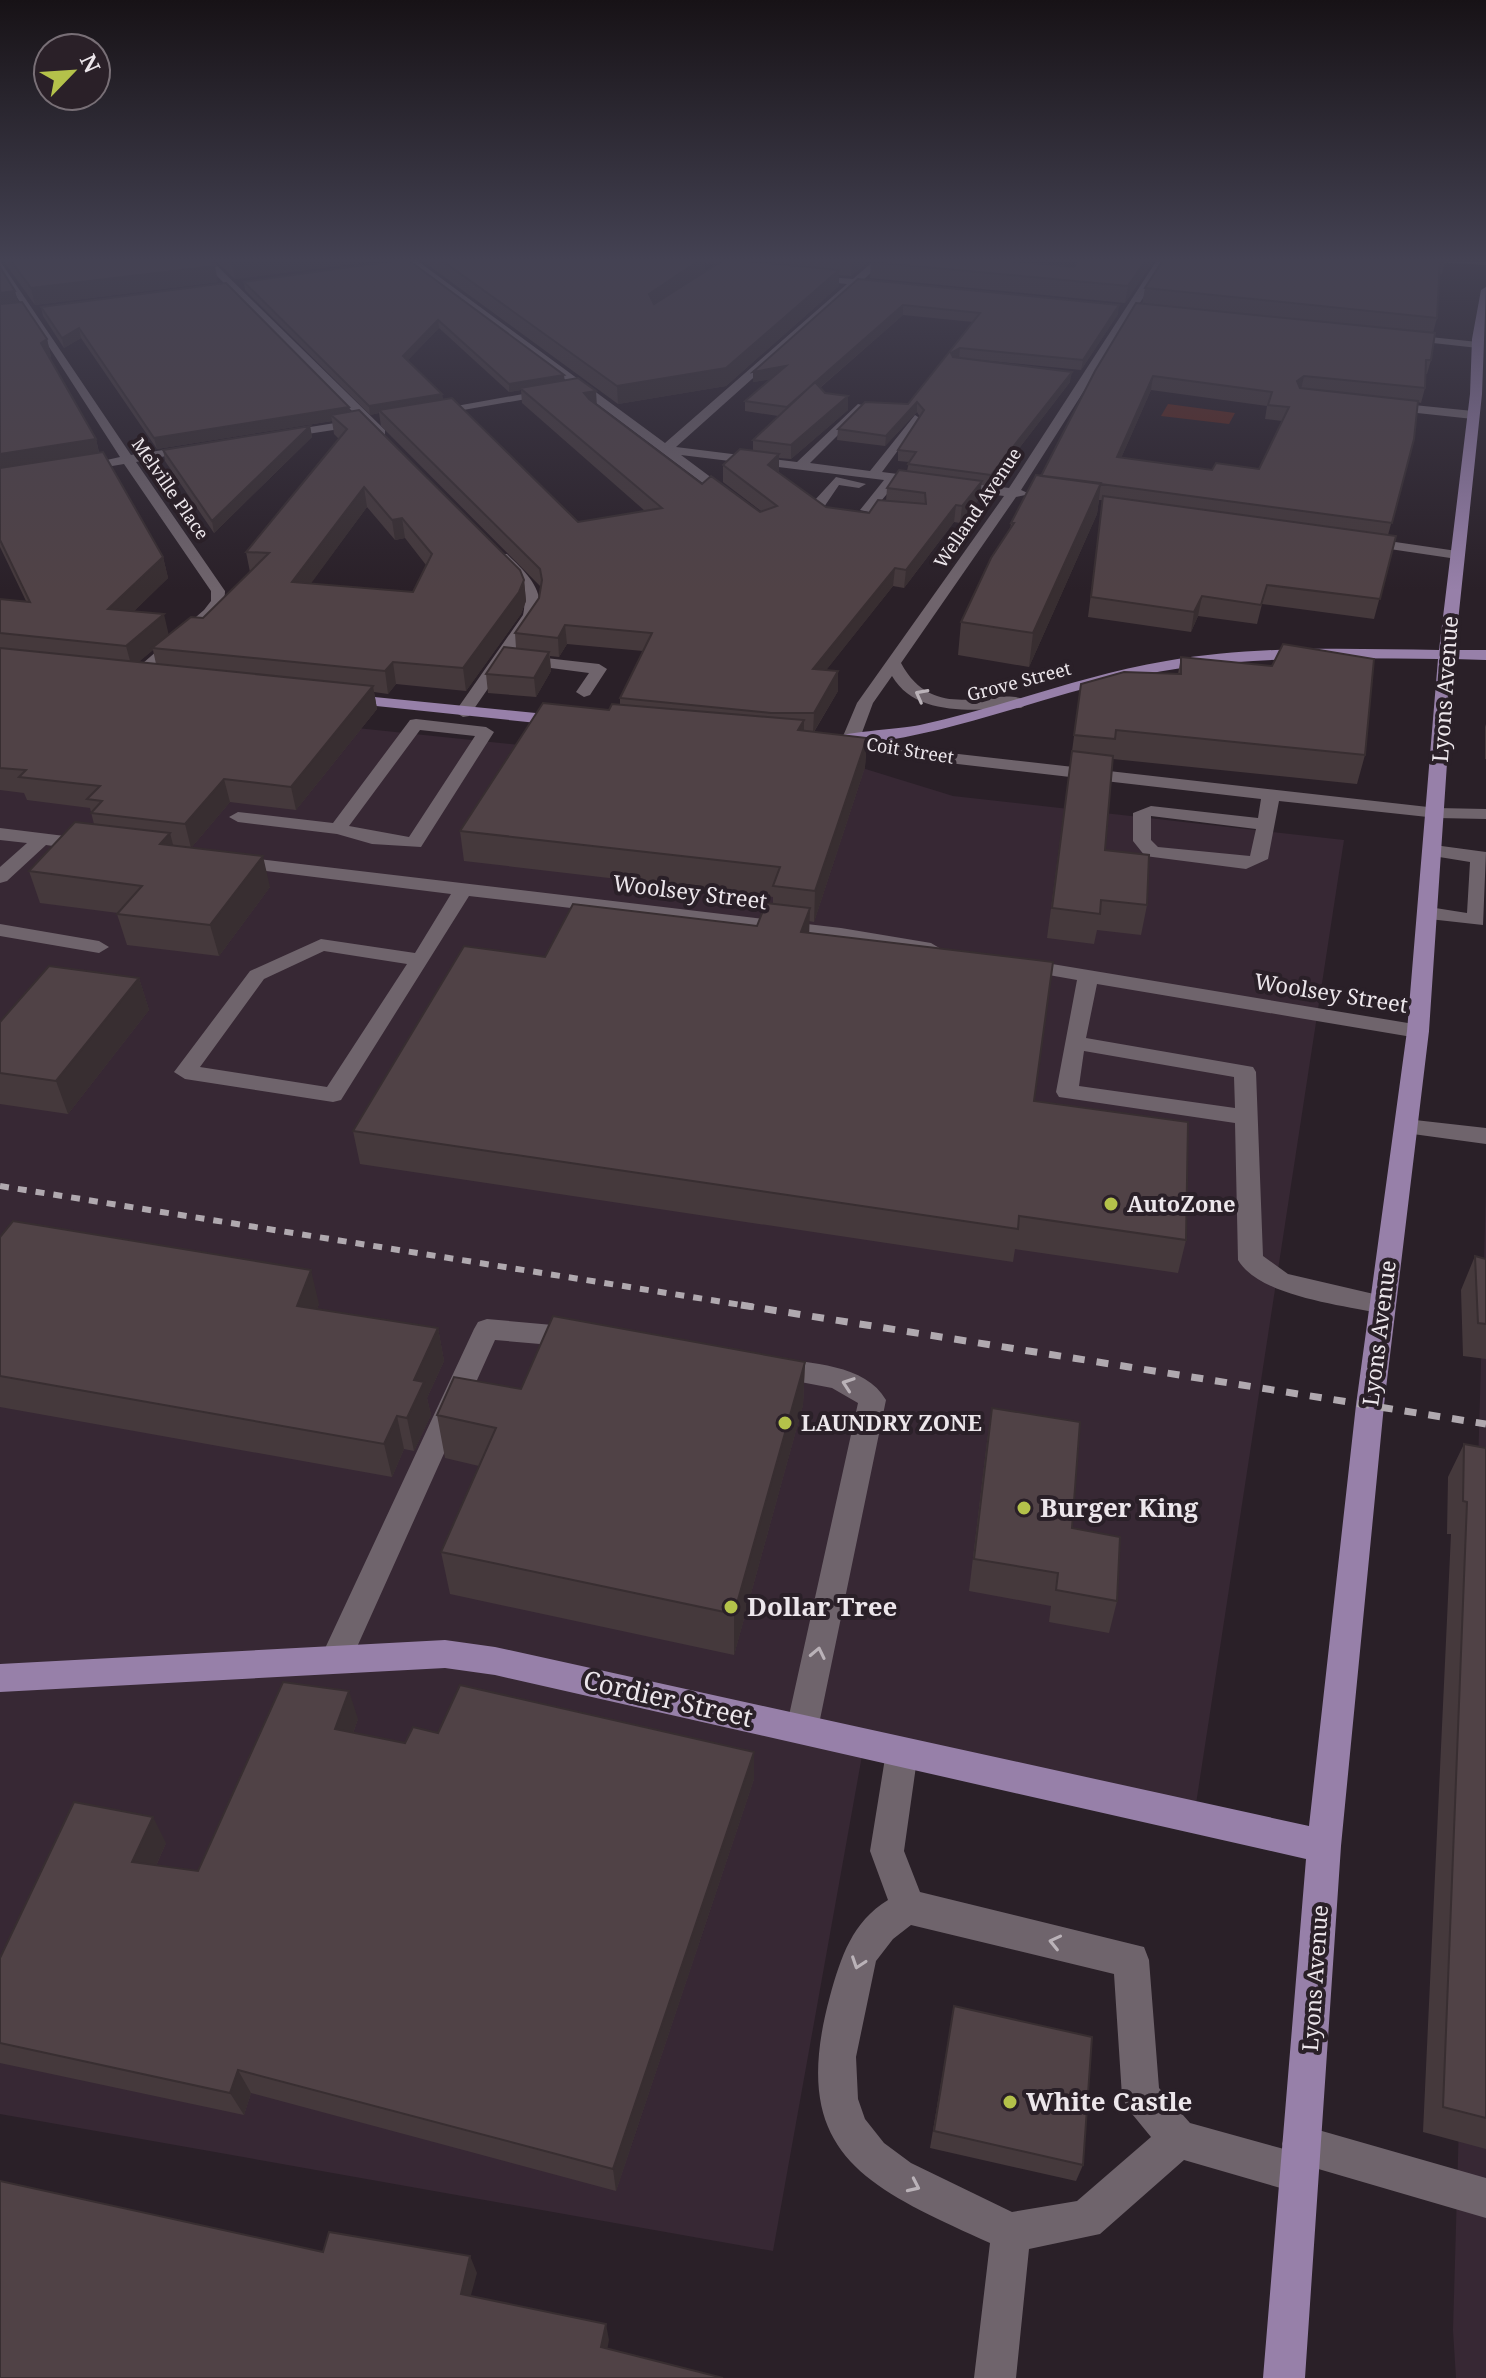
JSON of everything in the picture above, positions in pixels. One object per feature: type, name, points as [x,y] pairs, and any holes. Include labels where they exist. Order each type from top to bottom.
[{"type":"main road","name":"Lyons Avenue","points":[[1284,2378],[1324,1846],[1382,1305],[1418,1031],[1437,813],[1446,655],[1473,415],[1481,394],[1479,368]]},
{"type":"main road","name":"Grove Street","points":[[850,741],[1021,703],[1123,674],[1224,658],[1486,655]]},
{"type":"main road","points":[[128,676],[166,680]]},
{"type":"main road","points":[[323,697],[587,723]]},
{"type":"main road","name":"Coit Street","points":[[811,741],[850,741]]},
{"type":"main road","name":"Cordier Street","points":[[0,1678],[337,1657],[445,1654],[495,1661],[1324,1846]]},
{"type":"street","name":"Melville Place","points":[[68,368],[218,591],[218,601],[209,613],[128,676]]},
{"type":"street","points":[[317,368],[391,444]]},
{"type":"street","points":[[556,368],[742,505]]},
{"type":"street","points":[[666,449],[758,368]]},
{"type":"street","name":"Welland Avenue","points":[[850,741],[865,703],[1012,493],[1092,368]]},
{"type":"street","points":[[1070,376],[1086,377]]},
{"type":"street","points":[[415,414],[581,387]]},
{"type":"street","points":[[1370,405],[1473,415]]},
{"type":"street","points":[[800,466],[858,408]]},
{"type":"street","points":[[261,439],[385,419]]},
{"type":"street","points":[[873,475],[915,419]]},
{"type":"street","points":[[57,472],[216,446]]},
{"type":"street","points":[[666,449],[873,475],[889,482]]},
{"type":"street","points":[[819,504],[836,481],[889,482],[1043,497]]},
{"type":"street","points":[[889,482],[867,510],[918,516]]},
{"type":"street","points":[[1353,540],[1457,555]]},
{"type":"street","points":[[463,712],[531,615],[536,601],[532,589],[489,544]]},
{"type":"street","points":[[501,658],[599,669],[584,692]]},
{"type":"street","points":[[892,662],[900,681],[919,696],[940,703],[1021,703]]},
{"type":"street","points":[[238,817],[338,829],[372,838],[414,843],[486,732],[416,724],[338,829]]},
{"type":"street","name":"Coit Street","points":[[850,741],[923,755],[1271,795],[1437,813],[1486,814]]},
{"type":"street","points":[[1264,824],[1151,811],[1142,813],[1142,841],[1152,852],[1246,863],[1259,859],[1271,795]]},
{"type":"street","points":[[0,834],[102,846]]},
{"type":"street","points":[[345,875],[372,838]]},
{"type":"street","points":[[0,877],[42,839]]},
{"type":"street","points":[[1429,913],[1481,922],[1483,857],[1434,851]]},
{"type":"street","name":"Woolsey Street","points":[[208,859],[841,934],[949,952]]},
{"type":"street","points":[[419,960],[321,945],[257,975],[185,1072],[333,1095],[419,960],[463,889]]},
{"type":"street","points":[[0,930],[99,947]]},
{"type":"street","name":"Woolsey Street","points":[[995,960],[1418,1031]]},
{"type":"street","points":[[1088,976],[1067,1092],[1246,1117]]},
{"type":"street","points":[[1074,1043],[1245,1072],[1251,1260],[1280,1281],[1382,1305]]},
{"type":"street","points":[[1406,1127],[1486,1136]]},
{"type":"street","points":[[337,1657],[487,1329],[605,1342]]},
{"type":"street","points":[[745,1363],[822,1375],[861,1389],[872,1400],[802,1729]]},
{"type":"street","points":[[902,1752],[887,1851],[908,1907]]},
{"type":"street","points":[[1178,2139],[1086,2220],[1011,2232],[890,2175],[851,2136],[843,2119],[836,2088],[836,2057],[859,1956],[878,1925],[908,1907],[1131,1960],[1141,2096],[1178,2139],[1299,2159],[1486,2198]]},
{"type":"street","points":[[995,2378],[1011,2232]]},
{"type":"shaded area","points":[[1168,404],[1235,413],[1229,424],[1161,416]]},
{"type":"shaded area","points":[[0,691],[742,768],[859,767],[953,796],[1344,840],[1194,1817],[865,1739],[773,2251],[0,2114]]},
{"type":"shaded area","points":[[1486,1189],[1486,2378],[1456,2378],[1453,2330]]},
{"type":"building","points":[[0,368],[55,368],[96,439],[0,454]]},
{"type":"building","points":[[106,368],[310,368],[349,407],[154,438]]},
{"type":"building","points":[[331,368],[415,368],[442,394],[369,406]]},
{"type":"building","points":[[491,368],[554,368],[564,375],[509,384]]},
{"type":"building","points":[[592,368],[726,368],[726,368],[617,386]]},
{"type":"building","points":[[784,368],[831,368],[787,407],[745,401]]},
{"type":"building","points":[[937,368],[1040,368],[1072,372],[991,475],[908,464],[916,452],[898,450],[924,410],[917,402],[886,436],[838,429],[865,402],[908,404]]},
{"type":"building","points":[[1097,368],[1426,368],[1425,388],[1304,376],[1297,381],[1300,388],[1418,401],[1414,439],[1392,523],[1041,476]],"holes":[[[1153,376],[1272,392],[1268,405],[1289,407],[1259,469],[1216,463],[1212,470],[1117,457]]]},
{"type":"building","points":[[578,378],[596,391],[584,393],[589,399],[702,484],[711,476],[760,512],[777,506],[723,465],[740,449],[779,454],[768,465],[826,507],[869,513],[878,500],[926,504],[925,493],[887,488],[899,470],[982,481],[962,506],[956,505],[906,570],[895,568],[813,669],[838,671],[814,713],[771,713],[620,698],[652,633],[565,625],[558,638],[515,633],[539,598],[540,569],[379,410],[452,398],[578,522],[662,508],[520,388]]},
{"type":"building","points":[[815,382],[825,393],[848,396],[791,445],[753,440]]},
{"type":"building","points":[[359,410],[520,570],[524,580],[519,592],[463,668],[393,662],[385,671],[152,648],[191,617],[203,618],[269,553],[246,552],[347,429],[331,415]],"holes":[[[364,487],[392,520],[402,518],[432,554],[413,592],[292,582]]]},
{"type":"building","points":[[310,426],[212,521],[163,450]]},
{"type":"building","points":[[103,452],[163,557],[108,609],[164,614],[126,646],[0,633],[0,599],[30,602],[0,540],[0,468]]},
{"type":"building","points":[[1036,475],[1101,483],[1033,633],[961,622],[991,558],[1014,523],[1011,523]]},
{"type":"building","points":[[1103,496],[1396,536],[1380,599],[1267,585],[1261,605],[1202,596],[1194,612],[1091,597]]},
{"type":"building","points":[[1283,644],[1374,659],[1365,755],[1116,730],[1115,739],[1074,735],[1081,684],[1124,672],[1181,674],[1181,657],[1272,666]]},
{"type":"building","points":[[504,647],[549,652],[534,678],[486,674]]},
{"type":"building","points":[[0,648],[373,686],[291,787],[224,779],[185,824],[91,813],[102,801],[87,799],[100,786],[19,777],[26,770],[0,768]]},
{"type":"building","points":[[543,703],[609,710],[612,704],[804,720],[798,730],[867,738],[815,891],[773,886],[780,867],[460,831]]},
{"type":"building","points":[[1072,751],[1113,756],[1105,850],[1149,855],[1147,905],[1101,900],[1100,914],[1052,908]]},
{"type":"building","points":[[75,822],[170,833],[160,844],[263,856],[210,925],[117,914],[142,886],[29,871]]},
{"type":"building","points":[[766,903],[810,908],[801,932],[1053,962],[1034,1101],[1188,1122],[1186,1240],[1019,1216],[1018,1229],[353,1131],[464,946],[545,957],[573,904],[757,926]]},
{"type":"building","points":[[49,966],[139,978],[56,1081],[0,1073],[0,1022]]},
{"type":"building","points":[[13,1221],[311,1270],[297,1306],[438,1328],[414,1380],[424,1382],[407,1418],[397,1416],[384,1444],[0,1376],[0,1237]]},
{"type":"building","points":[[1475,1256],[1486,1259],[1486,1324],[1478,1323]]},
{"type":"building","points":[[553,1316],[805,1362],[734,1614],[441,1552],[496,1428],[437,1415],[454,1377],[521,1389]]},
{"type":"building","name":"Burger King","points":[[992,1408],[1080,1422],[1072,1528],[1120,1537],[1117,1601],[1056,1590],[1058,1573],[974,1559]]},
{"type":"building","points":[[1464,1444],[1486,1448],[1486,2118],[1443,2107],[1467,1502],[1463,1501]]},
{"type":"building","points":[[283,1682],[349,1691],[335,1729],[405,1743],[413,1727],[438,1733],[460,1685],[754,1752],[613,2169],[238,2070],[230,2093],[0,2043],[0,1958],[74,1802],[153,1817],[132,1862],[198,1871]]},
{"type":"building","name":"White Castle","points":[[954,2006],[1092,2037],[1083,2165],[934,2131]]},
{"type":"building","points":[[0,2181],[323,2252],[329,2232],[470,2256],[461,2294],[606,2324],[601,2347],[723,2378],[0,2378]]},
{"type":"railway","points":[[0,1186],[754,1307]]},
{"type":"railway","points":[[741,1305],[1486,1424]]},
{"type":"place","name":"AutoZone","points":[[1111,1204]]},
{"type":"place","name":"LAUNDRY ZONE","points":[[785,1423]]},
{"type":"place","name":"Burger King","points":[[1024,1508]]},
{"type":"place","name":"Dollar Tree","points":[[731,1607]]},
{"type":"place","name":"White Castle","points":[[1010,2102]]}]
